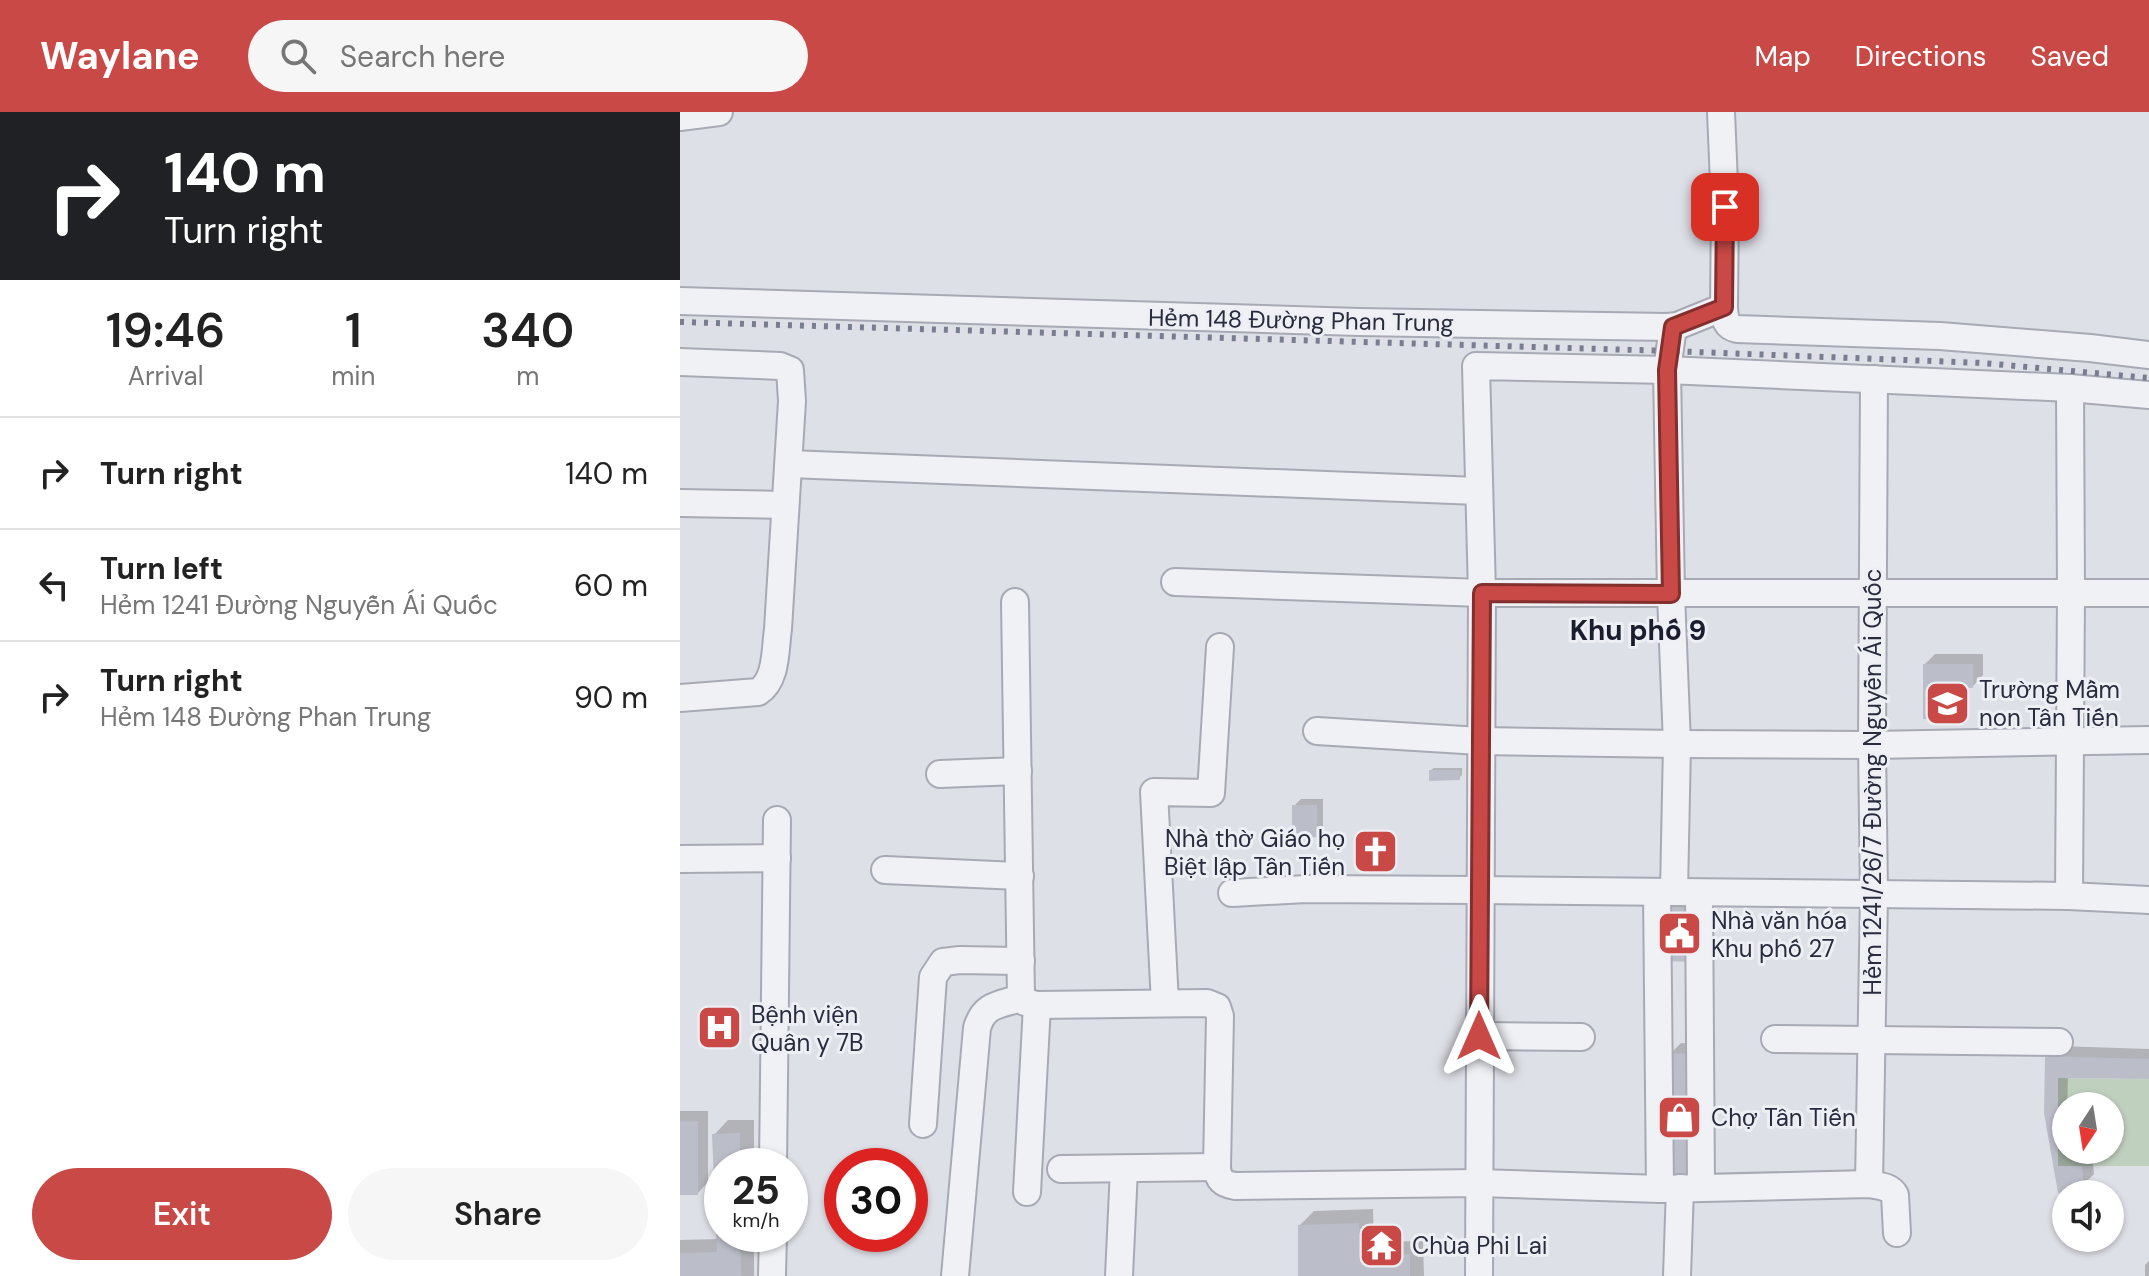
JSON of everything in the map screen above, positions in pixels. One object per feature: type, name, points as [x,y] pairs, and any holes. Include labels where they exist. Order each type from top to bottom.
[{"type":"street","points":[[685,115],[719,112]]},
{"type":"street","points":[[1721,112],[1725,207],[1724,307],[1727,323],[1731,327],[1940,336],[2149,355]]},
{"type":"street","name":"Hẻm 148 Đường Phan Trung","points":[[680,301],[1359,322],[1673,327],[1724,307]]},
{"type":"street","points":[[1673,327],[1667,370],[1677,744],[1680,1188],[1677,1276]]},
{"type":"street","points":[[680,362],[780,366],[790,370],[792,401],[778,629],[769,681],[766,688],[758,692],[680,698]]},
{"type":"street","points":[[1479,1276],[1482,593],[1476,366],[1667,370],[2070,388],[2149,395]]},
{"type":"street","name":"Hẻm 1241/26/7 Đường Nguyễn Ái Quốc","points":[[1869,1184],[1874,894],[1874,379]]},
{"type":"street","points":[[2069,896],[2070,388]]},
{"type":"street","points":[[789,464],[1478,491]]},
{"type":"street","points":[[680,503],[785,505]]},
{"type":"street","points":[[1175,582],[1482,593],[2149,593]]},
{"type":"street","points":[[1015,602],[1021,961],[1029,1002],[1027,1192]]},
{"type":"street","points":[[1165,1003],[1154,792],[1211,793],[1220,647]]},
{"type":"street","points":[[1317,731],[1480,741],[1677,744],[1872,745],[2149,740]]},
{"type":"street","points":[[940,774],[1018,771]]},
{"type":"street","points":[[773,1148],[777,820]]},
{"type":"street","points":[[680,859],[777,858]]},
{"type":"street","points":[[885,870],[1020,876]]},
{"type":"street","points":[[1232,893],[1306,889],[1480,890],[2069,896],[2149,900]]},
{"type":"street","points":[[1677,892],[1680,1188]]},
{"type":"street","points":[[923,1124],[933,977],[937,969],[943,962],[960,960],[1021,961]]},
{"type":"street","points":[[955,1276],[977,1028],[981,1015],[989,1008],[1029,1002],[1207,1003],[1217,1007],[1218,1177],[1221,1182],[1235,1186],[1479,1183],[1680,1188],[1869,1184],[1895,1195],[1897,1233]]},
{"type":"street","points":[[1479,1036],[1581,1037]]},
{"type":"street","points":[[1775,1039],[2059,1042]]},
{"type":"street","points":[[1061,1169],[1217,1167]]},
{"type":"street","points":[[1119,1276],[1124,1169]]},
{"type":"street","points":[[772,1276],[773,1252]]},
{"type":"green space","points":[[2058,1078],[2149,1079],[2149,1166],[2058,1166],[2124,1164],[2124,1092],[2058,1092]]},
{"type":"building","name":"Trường Mầm non Tân Tiến","points":[[1923,664],[1973,664],[1973,688],[1958,688],[1956,720],[1923,719]]},
{"type":"building","points":[[1429,770],[1460,770],[1460,780],[1429,781]]},
{"type":"building","points":[[1292,805],[1317,805],[1317,837],[1292,838]]},
{"type":"building","name":"Nhà văn hóa Khu phố 27","points":[[1668,907],[1691,908],[1692,962],[1668,961]]},
{"type":"building","points":[[1668,1053],[1693,1054],[1694,1181],[1667,1181]]},
{"type":"building","points":[[2045,1056],[2149,1059],[2149,1079],[2058,1078],[2058,1092],[2052,1092],[2052,1159],[2044,1113]]},
{"type":"building","points":[[680,1121],[698,1121],[698,1195],[680,1195]]},
{"type":"building","points":[[740,1133],[740,1148],[713,1148],[712,1134]]},
{"type":"building","points":[[2053,1164],[2082,1166],[2083,1180],[2056,1180]]},
{"type":"building","points":[[1359,1223],[1360,1256],[1410,1254],[1410,1276],[1298,1276],[1298,1225]]},
{"type":"building","points":[[740,1252],[741,1276],[680,1276],[680,1253]]},
{"type":"railway","points":[[680,322],[1670,351],[1983,363],[2149,378]]},
{"type":"place","name":"Trường Mầm non Tân Tiến","points":[[1948,703]]},
{"type":"place","name":"Nhà thờ Giáo họ Biệt lập Tân Tiến","points":[[1376,852]]},
{"type":"place","name":"Nhà văn hóa Khu phố 27","points":[[1680,934]]},
{"type":"place","name":"Bệnh viện Quân y 7B","points":[[720,1028]]},
{"type":"place","name":"Chợ Tân Tiến","points":[[1680,1117]]},
{"type":"place","name":"Chùa Phi Lai","points":[[1381,1245]]},
{"type":"district","name":"Khu phố 9","points":[[1638,630]]},
{"type":"route","points":[[1479,1036],[1482,593],[1671,594],[1667,370],[1673,327],[1724,307],[1725,207]]}]
